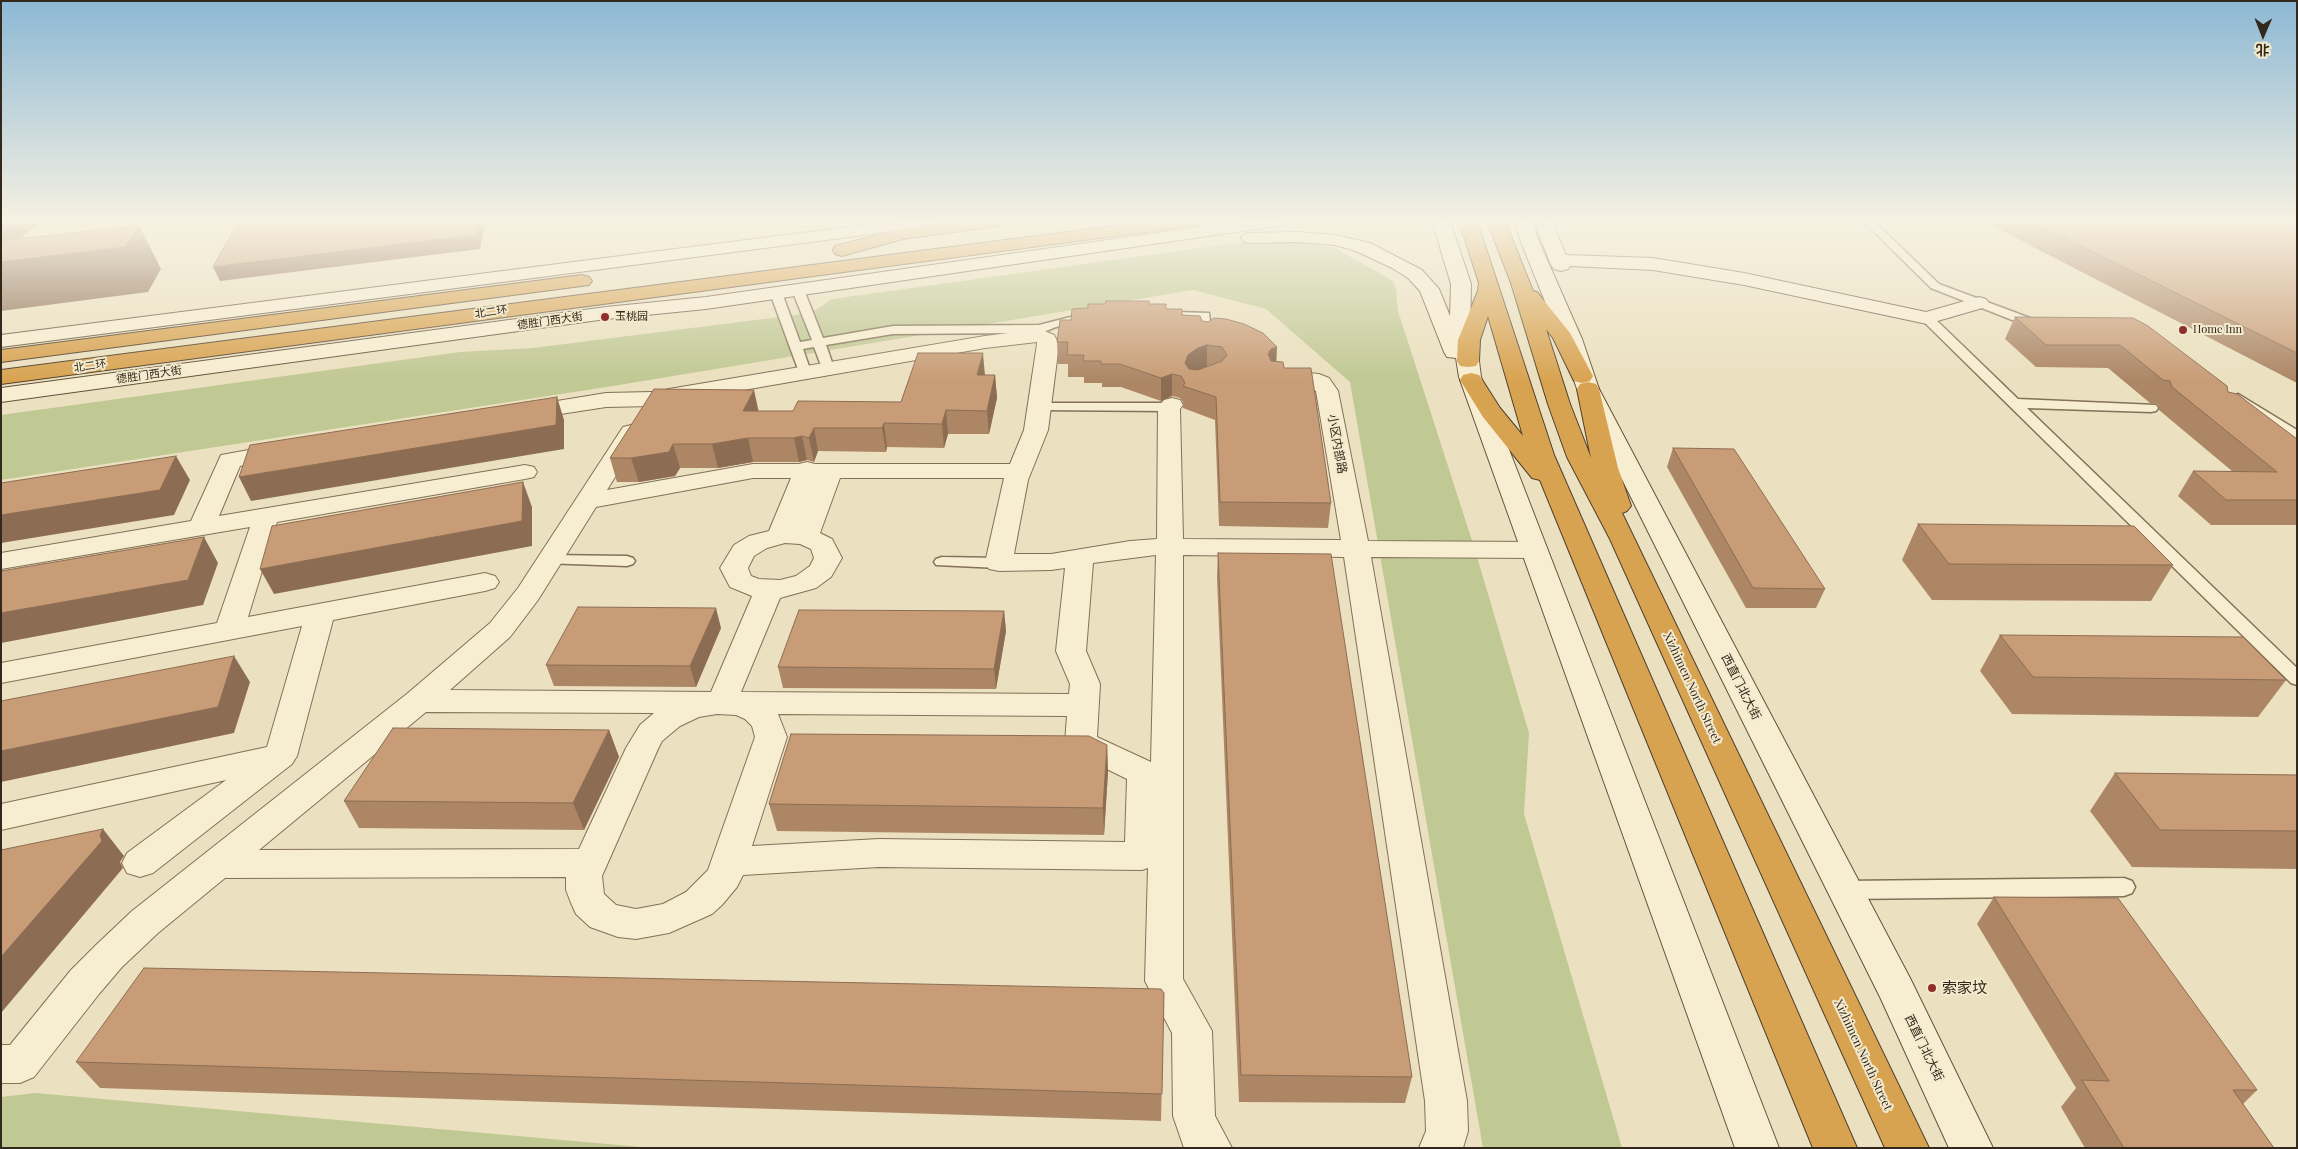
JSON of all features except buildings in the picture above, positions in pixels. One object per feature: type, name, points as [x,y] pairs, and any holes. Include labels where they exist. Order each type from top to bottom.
[{"type":"highway","name":"北二环","points":[[1,356],[484,293],[598,275]]},
{"type":"highway","name":"北二环","points":[[1,378],[601,297],[792,275]]},
{"type":"highway","points":[[706,303],[814,275]]},
{"type":"highway","points":[[1485,275],[1528,416],[1565,512],[1835,1148]]},
{"type":"highway","name":"Xizhimen North Street","points":[[1517,275],[1573,444],[1623,539],[1907,1148]]},
{"type":"highway","points":[[1518,278],[1529,295],[1563,337],[1585,383],[1619,512],[1623,539]]},
{"type":"highway","points":[[263,322],[472,280]]},
{"type":"highway","points":[[1488,284],[1488,291],[1479,310],[1469,340],[1470,371],[1484,402],[1545,478],[1565,512]]},
{"type":"highway","points":[[1,352],[46,350]]},
{"type":"street","points":[[1,341],[516,275]]},
{"type":"street","name":"德胜门西大街","points":[[1,395],[606,313],[706,303],[905,275]]},
{"type":"street","points":[[798,290],[820,295],[842,296],[993,275]]},
{"type":"street","points":[[1414,275],[1432,295],[1453,347],[1470,371]]},
{"type":"street","points":[[1458,275],[1461,284],[1460,337],[1470,371],[1534,550],[1757,1148]]},
{"type":"street","name":"西直门北大街","points":[[1544,275],[1569,334],[1585,383],[1845,890],[1971,1148]]},
{"type":"street","points":[[1565,275],[1571,291],[1569,334]]},
{"type":"street","points":[[1717,275],[1927,318],[1978,303]]},
{"type":"street","points":[[500,417],[606,400],[652,399],[816,370],[1040,334],[1040,407],[1036,430],[1013,492],[999,563],[1040,563],[1138,548],[1170,547],[1534,550]]},
{"type":"street","name":"小区内部路","points":[[1279,377],[1309,379],[1321,383],[1326,389],[1356,549],[1446,1100],[1447,1132],[1441,1148]]},
{"type":"street","points":[[1,1064],[20,1064],[80,988],[109,956],[150,918],[419,701],[500,630],[522,603],[652,399]]},
{"type":"street","points":[[1171,406],[1164,981],[1192,1032],[1194,1116],[1198,1132],[1210,1148]]},
{"type":"street","points":[[201,528],[230,460],[307,448]]},
{"type":"street","points":[[586,501],[738,472],[819,470],[1020,471]]},
{"type":"street","points":[[793,536],[819,470]]},
{"type":"street","points":[[1,561],[525,472]]},
{"type":"street","points":[[229,630],[266,517]]},
{"type":"street","points":[[793,536],[819,542],[826,548],[828,558],[823,569],[814,577],[799,585],[769,590],[754,588],[742,582],[736,575],[734,565],[739,556],[748,547],[765,539],[793,536]]},
{"type":"street","points":[[730,862],[879,853],[1142,856],[1144,773],[1081,743],[1085,684],[1072,658],[1071,651],[1080,558]]},
{"type":"street","points":[[1,673],[485,582]]},
{"type":"street","points":[[722,702],[769,590]]},
{"type":"street","points":[[140,863],[281,756],[320,613]]},
{"type":"street","points":[[419,701],[1084,705]]},
{"type":"street","points":[[722,702],[745,706],[759,713],[768,724],[771,737],[730,862],[720,881],[699,903],[669,918],[636,924],[607,918],[592,906],[585,894],[584,886],[589,863],[642,748],[651,733],[665,720],[682,711],[722,702]]},
{"type":"street","points":[[1,816],[281,756]]},
{"type":"street","points":[[217,864],[589,863]]},
{"type":"lane","points":[[1923,275],[1935,286],[2031,324],[2049,325]]},
{"type":"lane","points":[[798,290],[820,342],[816,370]]},
{"type":"lane","points":[[776,293],[796,346],[816,370]]},
{"type":"lane","points":[[796,346],[893,330],[1040,334],[1096,316]]},
{"type":"lane","points":[[1165,316],[1204,316],[1206,338]]},
{"type":"lane","points":[[1927,318],[2297,679]]},
{"type":"lane","points":[[2229,392],[2297,436]]},
{"type":"lane","points":[[2014,403],[2151,408]]},
{"type":"lane","points":[[1040,407],[1171,406]]},
{"type":"lane","points":[[550,560],[627,561]]},
{"type":"lane","points":[[942,562],[999,563]]},
{"type":"lane","points":[[1845,890],[2124,887]]},
{"type":"green space","points":[[1008,275],[1382,275],[1393,281],[1396,289],[1398,311],[1475,550],[1529,733],[1524,814],[1622,1148],[1483,1148],[1350,382],[1266,309],[1193,290],[613,386],[1,480],[1,415],[460,352],[533,348],[811,313],[832,299]]},
{"type":"green space","points":[[35,1093],[652,1148],[1,1148],[1,1097]]},
{"type":"place","name":"玉桃园","points":[[605,317]]},
{"type":"place","name":"Home Inn","points":[[2183,330]]},
{"type":"place","name":"索家坟","points":[[1932,988]]}]
